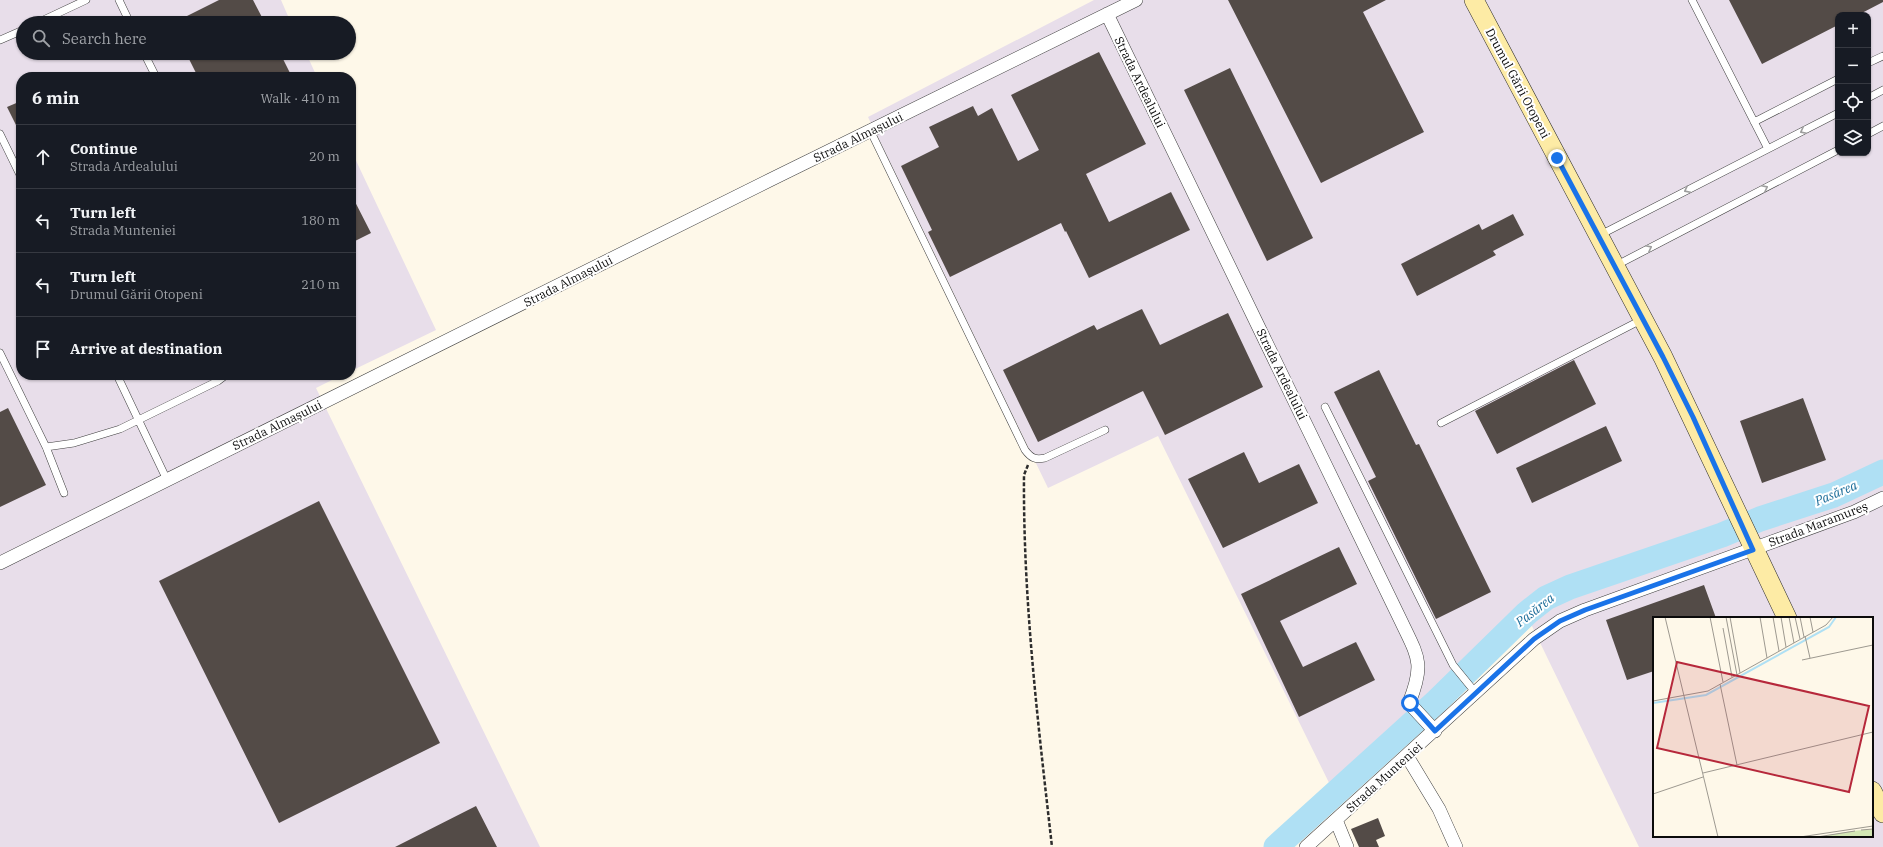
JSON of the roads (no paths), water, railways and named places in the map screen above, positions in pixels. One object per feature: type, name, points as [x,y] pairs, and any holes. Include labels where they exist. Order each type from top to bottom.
[{"type":"main road","name":"Drumul Gării Otopeni","points":[[1474,0],[1599,235],[1693,417],[1753,550],[1786,617]]},
{"type":"main road","points":[[1873,792],[1883,813]]},
{"type":"street","name":"Strada Almașului","points":[[0,563],[468,332],[770,180],[871,132],[1136,0]]},
{"type":"street","name":"Strada Ardealului","points":[[1107,14],[1417,655],[1419,671],[1417,685],[1410,703],[1432,728]]},
{"type":"street","name":"Strada Maramureș","points":[[1753,550],[1854,512],[1883,498]]},
{"type":"street","name":"Strada Munteniei","points":[[1306,847],[1407,756],[1471,688],[1534,639],[1560,621],[1585,610],[1753,550]]},
{"type":"street","points":[[1407,756],[1439,809],[1456,847]]},
{"type":"street","points":[[1336,820],[1347,847]]},
{"type":"lane","points":[[52,16],[86,0]]},
{"type":"lane","points":[[119,0],[127,16]]},
{"type":"lane","points":[[1692,0],[1768,149]]},
{"type":"lane","points":[[0,40],[16,33]]},
{"type":"lane","points":[[1871,62],[1883,56]]},
{"type":"lane","points":[[148,60],[154,72]]},
{"type":"lane","points":[[1754,122],[1835,81]]},
{"type":"lane","points":[[1871,96],[1883,90]]},
{"type":"lane","points":[[1599,235],[1835,115]]},
{"type":"lane","points":[[1871,132],[1883,126]]},
{"type":"lane","points":[[871,132],[1024,450],[1030,457],[1037,460],[1045,458],[1105,430]]},
{"type":"lane","points":[[0,134],[16,167]]},
{"type":"lane","points":[[1615,266],[1835,152]]},
{"type":"lane","points":[[1441,423],[1643,319]]},
{"type":"lane","points":[[0,354],[46,447],[64,492]]},
{"type":"lane","points":[[119,380],[167,480]]},
{"type":"lane","points":[[46,447],[92,438],[120,429],[219,380]]},
{"type":"lane","points":[[1325,407],[1453,665],[1471,688]]},
{"type":"waterway","name":"Pasărea","points":[[1276,847],[1437,701],[1527,613],[1546,598],[1570,587],[1722,535],[1760,519],[1834,495],[1883,472]]}]
